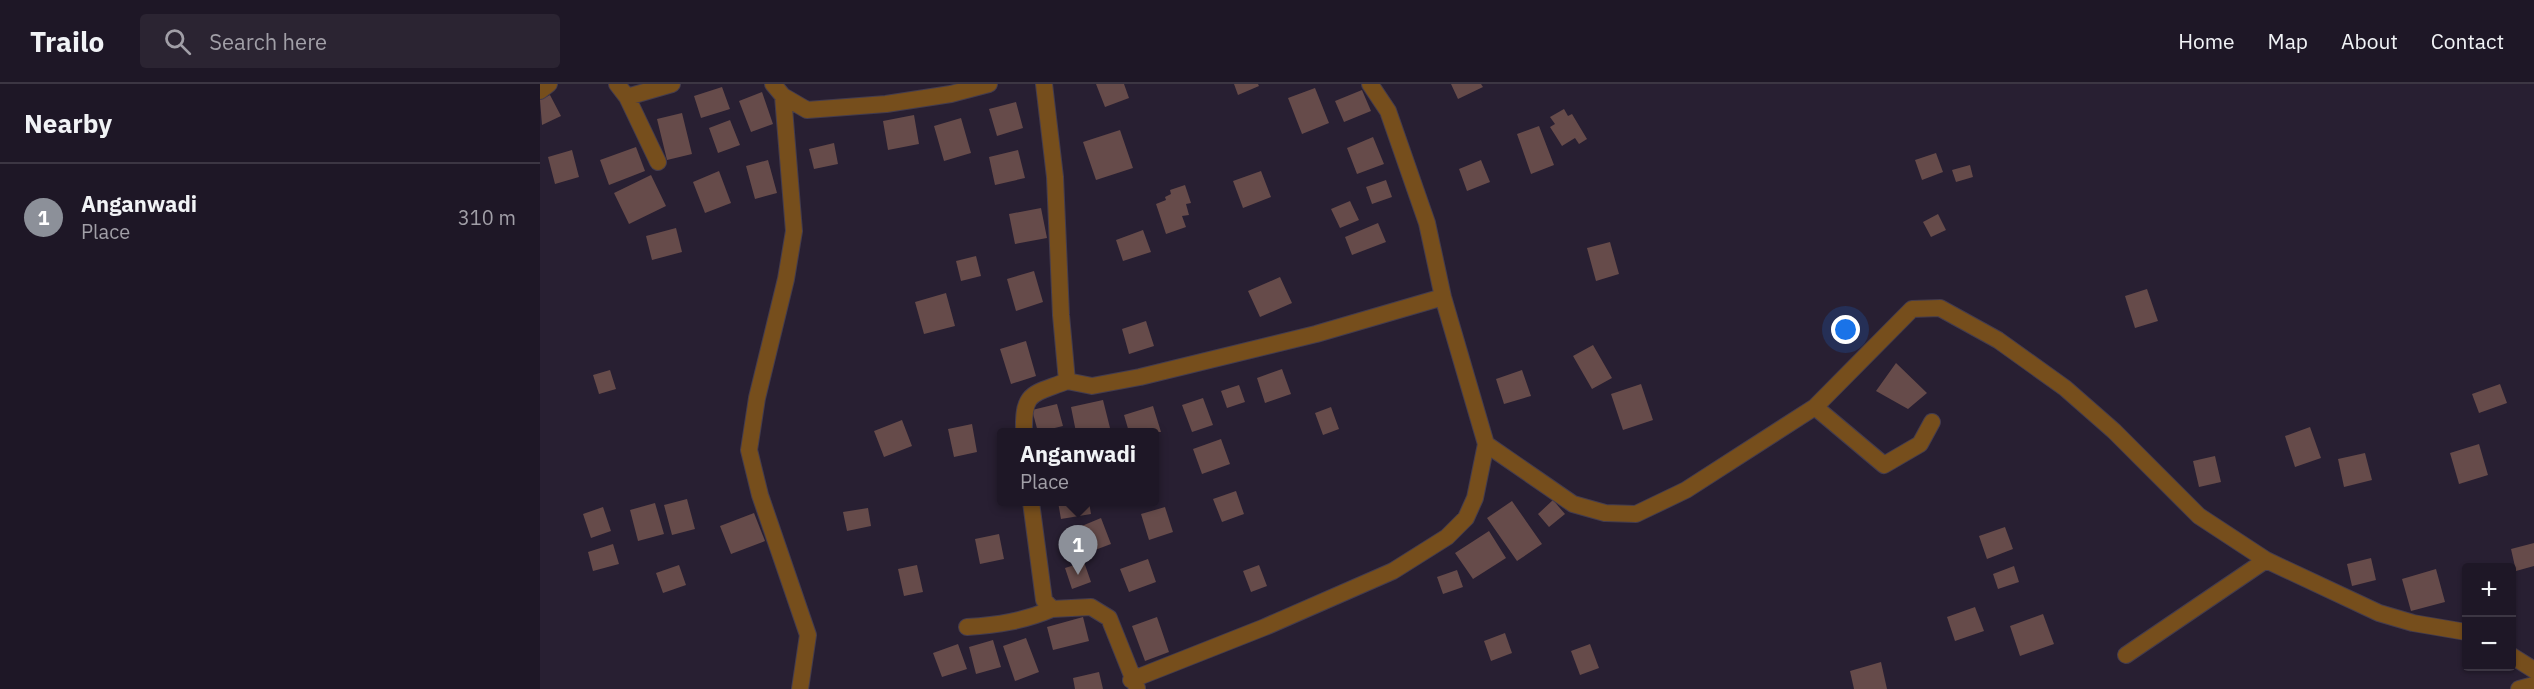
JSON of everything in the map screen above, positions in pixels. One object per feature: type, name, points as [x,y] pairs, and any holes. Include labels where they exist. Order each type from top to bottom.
[{"type":"street","points":[[540,91],[549,84]]},
{"type":"street","points":[[658,162],[622,90],[672,84]]},
{"type":"street","points":[[778,90],[807,110],[897,102],[951,94],[989,84]]},
{"type":"street","points":[[1044,84],[1055,177],[1061,315],[1067,381]]},
{"type":"street","points":[[967,627],[1011,623],[1029,619],[1052,609],[1091,607],[1109,618],[1134,684],[1393,571],[1447,537],[1466,518],[1475,498],[1486,444],[1443,297],[1427,222],[1388,111],[1370,84]]},
{"type":"street","points":[[778,90],[794,231],[786,279],[757,398],[749,450],[760,495],[808,635],[800,689]]},
{"type":"street","points":[[1024,428],[1024,410],[1027,400],[1035,393],[1067,381],[1092,386],[1140,377],[1316,334],[1443,297]]},
{"type":"street","points":[[1486,444],[1573,504],[1605,513],[1636,514],[1686,490],[1815,408],[1912,309],[1940,308],[1998,340],[2065,388],[2114,431],[2199,516],[2266,560],[2379,613],[2413,623],[2462,631]]},
{"type":"street","points":[[1815,408],[1884,465],[1920,444],[1932,422]]},
{"type":"street","points":[[1032,506],[1042,591],[1044,600],[1052,609]]},
{"type":"street","points":[[2126,655],[2266,560]]},
{"type":"street","points":[[2516,659],[2534,670]]},
{"type":"street","points":[[2518,689],[2534,685]]},
{"type":"building","points":[[1096,84],[1124,84],[1129,98],[1105,107]]},
{"type":"building","points":[[1234,84],[1258,84],[1259,86],[1238,95]]},
{"type":"building","points":[[1451,84],[1481,84],[1483,87],[1458,99]]},
{"type":"building","points":[[722,87],[730,109],[701,118],[694,96]]},
{"type":"building","points":[[1315,88],[1329,123],[1302,134],[1288,98]]},
{"type":"building","points":[[1362,90],[1371,111],[1344,122],[1335,101]]},
{"type":"building","points":[[762,92],[773,124],[751,132],[739,101]]},
{"type":"building","points":[[550,95],[561,116],[542,125],[540,100]]},
{"type":"building","points":[[1016,102],[1023,128],[997,136],[989,109]]},
{"type":"building","points":[[1564,109],[1568,116],[1572,114],[1587,139],[1579,144],[1575,138],[1562,146],[1550,127],[1555,124],[1550,117]]},
{"type":"building","points":[[682,113],[692,154],[667,160],[657,119]]},
{"type":"building","points":[[914,115],[919,144],[888,150],[883,121]]},
{"type":"building","points":[[961,118],[971,153],[944,161],[934,126]]},
{"type":"building","points":[[730,120],[740,145],[718,153],[709,128]]},
{"type":"building","points":[[1539,126],[1554,165],[1531,174],[1517,134]]},
{"type":"building","points":[[1120,130],[1133,168],[1096,180],[1083,142]]},
{"type":"building","points":[[1373,137],[1384,164],[1357,174],[1347,148]]},
{"type":"building","points":[[834,143],[838,164],[814,169],[809,149]]},
{"type":"building","points":[[636,147],[645,171],[609,185],[600,160]]},
{"type":"building","points":[[572,150],[579,177],[555,184],[548,157]]},
{"type":"building","points":[[1018,150],[1025,178],[995,185],[989,157]]},
{"type":"building","points":[[1936,153],[1943,172],[1922,180],[1915,160]]},
{"type":"building","points":[[768,160],[777,193],[755,199],[746,166]]},
{"type":"building","points":[[1481,160],[1490,182],[1467,191],[1459,169]]},
{"type":"building","points":[[1970,165],[1973,177],[1956,182],[1952,170]]},
{"type":"building","points":[[719,171],[731,203],[705,213],[693,182]]},
{"type":"building","points":[[1261,171],[1271,197],[1243,208],[1233,181]]},
{"type":"building","points":[[651,175],[666,206],[629,224],[614,193]]},
{"type":"building","points":[[1386,180],[1392,197],[1372,204],[1366,187]]},
{"type":"building","points":[[1185,185],[1191,203],[1186,204],[1189,215],[1182,216],[1186,227],[1166,234],[1156,204],[1166,200],[1165,197],[1171,194],[1170,190]]},
{"type":"building","points":[[1350,201],[1359,220],[1340,228],[1331,209]]},
{"type":"building","points":[[1041,208],[1047,238],[1015,244],[1009,214]]},
{"type":"building","points":[[1938,214],[1946,230],[1931,237],[1923,222]]},
{"type":"building","points":[[1378,223],[1386,242],[1352,255],[1345,237]]},
{"type":"building","points":[[676,228],[682,252],[652,260],[646,236]]},
{"type":"building","points":[[1143,230],[1151,252],[1123,261],[1116,240]]},
{"type":"building","points":[[1610,242],[1619,274],[1596,281],[1587,248]]},
{"type":"building","points":[[976,256],[981,276],[961,281],[956,261]]},
{"type":"building","points":[[1034,271],[1043,302],[1016,311],[1007,279]]},
{"type":"building","points":[[1280,277],[1292,303],[1260,317],[1248,291]]},
{"type":"building","points":[[2147,289],[2158,321],[2135,328],[2125,296]]},
{"type":"building","points":[[946,293],[955,326],[924,334],[915,302]]},
{"type":"building","points":[[1146,321],[1154,346],[1129,354],[1122,329]]},
{"type":"building","points":[[1026,341],[1036,376],[1011,384],[1000,349]]},
{"type":"building","points":[[1593,345],[1612,378],[1592,389],[1573,356]]},
{"type":"building","points":[[1896,363],[1927,393],[1908,409],[1876,391]]},
{"type":"building","points":[[1282,369],[1291,394],[1265,403],[1257,378]]},
{"type":"building","points":[[610,370],[616,389],[599,394],[593,375]]},
{"type":"building","points":[[1522,370],[1531,396],[1504,404],[1496,379]]},
{"type":"building","points":[[1641,384],[1653,420],[1623,430],[1611,394]]},
{"type":"building","points":[[2500,384],[2507,403],[2479,413],[2472,394]]},
{"type":"building","points":[[1239,385],[1245,402],[1227,408],[1221,391]]},
{"type":"building","points":[[1203,398],[1213,425],[1192,432],[1182,405]]},
{"type":"building","points":[[1103,400],[1110,428],[1075,428],[1071,407]]},
{"type":"building","points":[[1057,404],[1063,426],[1037,428],[1032,410]]},
{"type":"building","points":[[1153,406],[1161,432],[1159,428],[1128,428],[1124,415]]},
{"type":"building","points":[[1331,407],[1339,429],[1323,435],[1315,413]]},
{"type":"building","points":[[902,420],[912,446],[884,457],[874,431]]},
{"type":"building","points":[[972,424],[977,452],[954,457],[948,429]]},
{"type":"building","points":[[2310,427],[2321,458],[2295,467],[2285,436]]},
{"type":"building","points":[[1221,439],[1230,464],[1202,474],[1193,449]]},
{"type":"building","points":[[2479,444],[2488,475],[2459,484],[2450,453]]},
{"type":"building","points":[[2365,453],[2372,480],[2344,487],[2338,459]]},
{"type":"building","points":[[2215,456],[2221,482],[2199,487],[2193,461]]},
{"type":"building","points":[[1236,491],[1244,514],[1222,522],[1213,499]]},
{"type":"building","points":[[687,499],[695,529],[672,535],[664,505]]},
{"type":"building","points":[[1553,500],[1565,514],[1549,527],[1538,514]]},
{"type":"building","points":[[1512,501],[1542,544],[1517,561],[1487,518]]},
{"type":"building","points":[[655,503],[664,534],[638,541],[630,510]]},
{"type":"building","points":[[1059,506],[1090,506],[1091,514],[1061,519]]},
{"type":"building","points":[[603,507],[611,531],[591,538],[583,514]]},
{"type":"building","points":[[1165,507],[1173,532],[1149,540],[1141,514]]},
{"type":"building","points":[[868,508],[871,526],[847,531],[843,512]]},
{"type":"building","points":[[754,513],[765,541],[731,554],[720,526]]},
{"type":"building","points":[[1101,518],[1111,544],[1087,553],[1077,528]]},
{"type":"building","points":[[2005,527],[2013,549],[1987,559],[1979,536]]},
{"type":"building","points":[[1489,531],[1506,558],[1473,579],[1455,553]]},
{"type":"building","points":[[999,534],[1004,559],[980,564],[975,539]]},
{"type":"building","points":[[2534,543],[2534,566],[2516,571],[2511,549]]},
{"type":"building","points":[[613,544],[619,564],[593,571],[588,552]]},
{"type":"building","points":[[2371,558],[2376,580],[2352,586],[2347,564]]},
{"type":"building","points":[[1148,559],[1156,582],[1129,592],[1120,569]]},
{"type":"building","points":[[1084,562],[1091,582],[1072,589],[1065,568]]},
{"type":"building","points":[[679,565],[686,585],[663,593],[656,573]]},
{"type":"building","points":[[917,565],[923,592],[904,596],[898,569]]},
{"type":"building","points":[[1259,565],[1267,586],[1251,592],[1243,571]]},
{"type":"building","points":[[2014,566],[2019,582],[1998,589],[1993,574]]},
{"type":"building","points":[[2436,569],[2445,602],[2411,611],[2402,579]]},
{"type":"building","points":[[1457,570],[1463,587],[1443,594],[1437,577]]},
{"type":"building","points":[[1975,607],[1984,631],[1955,641],[1947,617]]},
{"type":"building","points":[[2043,614],[2054,644],[2020,656],[2010,626]]},
{"type":"building","points":[[1083,617],[1089,641],[1053,650],[1047,627]]},
{"type":"building","points":[[1157,617],[1169,652],[1145,661],[1132,626]]},
{"type":"building","points":[[1505,633],[1512,653],[1491,661],[1484,641]]},
{"type":"building","points":[[1026,638],[1039,672],[1015,681],[1003,646]]},
{"type":"building","points":[[993,640],[1001,667],[976,674],[969,647]]},
{"type":"building","points":[[958,644],[967,669],[942,677],[933,653]]},
{"type":"building","points":[[1590,644],[1599,668],[1580,675],[1571,651]]},
{"type":"building","points":[[1881,662],[1887,689],[1854,689],[1850,671]]},
{"type":"building","points":[[1099,672],[1103,689],[1075,689],[1073,678]]},
{"type":"place","name":"Anganwadi","points":[[1078,575]]}]
